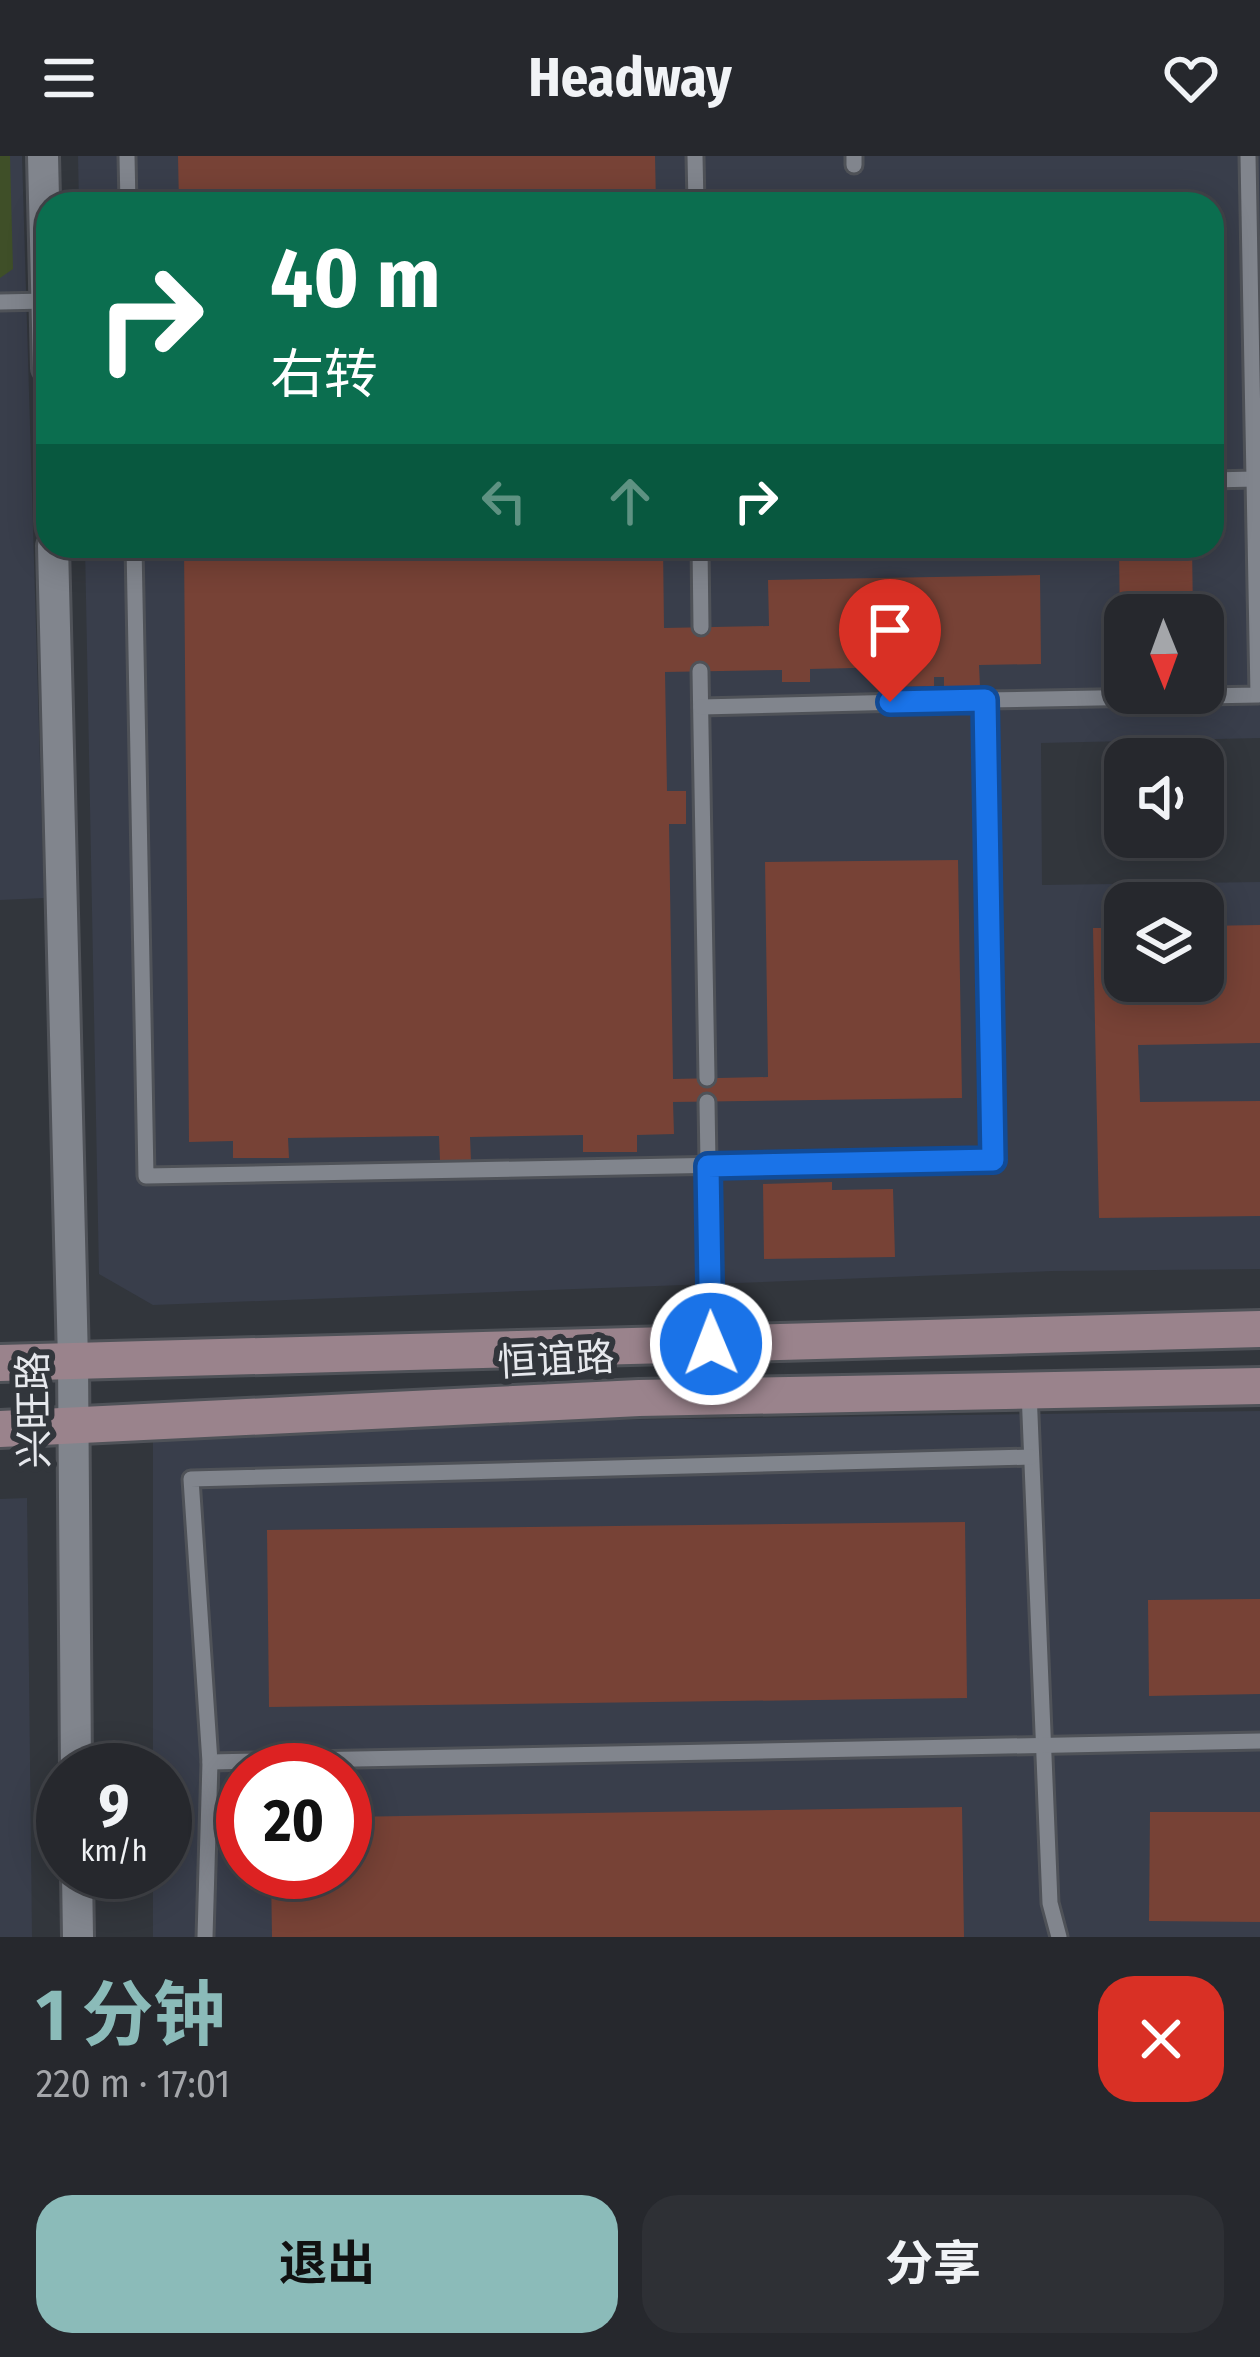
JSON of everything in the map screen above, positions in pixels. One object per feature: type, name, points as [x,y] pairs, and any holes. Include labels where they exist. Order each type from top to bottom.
[{"type":"main road","name":"恒谊路","points":[[0,1363],[1260,1329]]},
{"type":"main road","name":"恒谊路","points":[[0,1429],[639,1398],[1260,1386]]},
{"type":"street","points":[[43,156],[44,192]]},
{"type":"street","name":"兴旺路","points":[[52,558],[73,1361],[76,1743]]},
{"type":"street","points":[[77,1899],[78,1937]]},
{"type":"lane","points":[[127,156],[128,192]]},
{"type":"lane","points":[[695,156],[696,192]]},
{"type":"lane","points":[[701,707],[1258,695],[1248,156]]},
{"type":"lane","points":[[0,302],[36,301]]},
{"type":"lane","points":[[1224,480],[1255,479]]},
{"type":"lane","points":[[134,558],[146,1176],[993,1160],[985,700]]},
{"type":"lane","points":[[700,558],[700,627]]},
{"type":"lane","points":[[700,671],[707,1078]]},
{"type":"lane","points":[[707,1102],[711,1344]]},
{"type":"lane","points":[[1029,1390],[1050,1903],[1059,1937]]},
{"type":"lane","points":[[205,1937],[210,1762],[191,1479],[1031,1457]]},
{"type":"lane","points":[[210,1762],[1260,1741]]},
{"type":"shaded area","points":[[0,156],[22,156],[44,898],[0,900]]},
{"type":"shaded area","points":[[78,156],[1260,156],[1260,738],[1041,743],[1042,885],[1104,884],[1104,1002],[1224,1002],[1224,882],[1260,882],[1260,1269],[1053,1271],[153,1305],[99,1274],[85,558],[1224,558],[1224,192],[79,192]]},
{"type":"shaded area","points":[[1260,1411],[1260,1937],[153,1937],[153,1899],[192,1899],[192,1743],[153,1743],[153,1426]]},
{"type":"shaded area","points":[[27,1498],[32,1937],[0,1937],[0,1499]]},
{"type":"green space","points":[[0,156],[10,156],[13,269],[0,278]]},
{"type":"building","points":[[178,156],[655,156],[656,192],[179,192]]},
{"type":"building","points":[[184,558],[663,558],[664,628],[769,626],[768,580],[1040,575],[1041,664],[979,665],[980,687],[944,687],[944,677],[934,677],[934,686],[897,687],[897,667],[810,669],[810,682],[782,682],[782,670],[665,672],[667,791],[686,791],[686,824],[669,824],[673,1079],[768,1077],[765,862],[958,860],[962,1098],[673,1102],[674,1134],[637,1135],[637,1152],[583,1152],[583,1135],[470,1137],[471,1161],[440,1161],[439,1136],[288,1138],[289,1158],[233,1158],[233,1141],[189,1142]]},
{"type":"building","points":[[1119,558],[1192,558],[1193,594],[1120,594]]},
{"type":"building","points":[[1260,925],[1260,1043],[1138,1045],[1140,1102],[1260,1101],[1260,1216],[1099,1218],[1093,928],[1104,928],[1104,1002],[1224,1002],[1224,926]]},
{"type":"building","points":[[832,1182],[832,1190],[893,1189],[895,1257],[764,1259],[763,1184]]},
{"type":"building","points":[[965,1522],[967,1698],[269,1707],[267,1530]]},
{"type":"building","points":[[1260,1599],[1260,1694],[1149,1696],[1148,1600]]},
{"type":"building","points":[[962,1807],[964,1937],[272,1937],[271,1899],[372,1899],[372,1817]]},
{"type":"building","points":[[1150,1812],[1260,1812],[1260,1922],[1149,1921]]},
{"type":"route","points":[[711,1344],[708,1166],[993,1160],[985,700],[890,702]]}]
